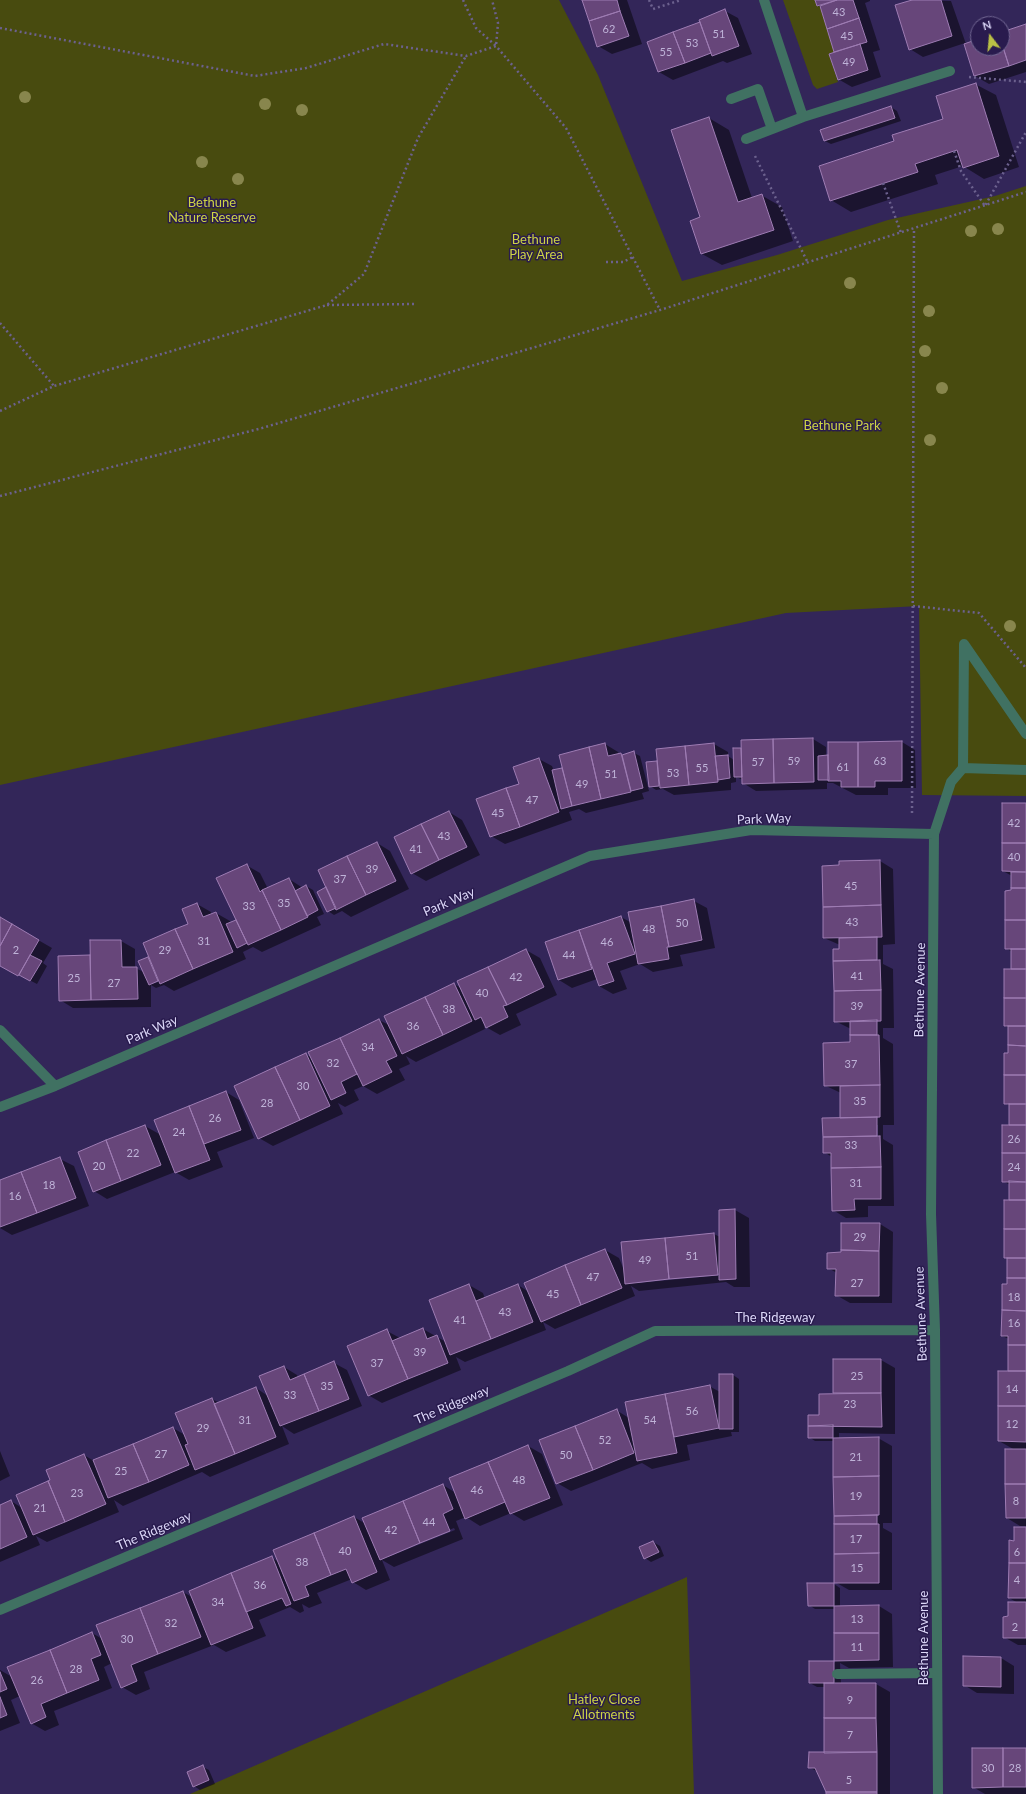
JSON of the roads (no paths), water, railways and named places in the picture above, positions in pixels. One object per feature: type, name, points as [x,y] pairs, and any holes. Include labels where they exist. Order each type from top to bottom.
[{"type":"street","points":[[764,0],[803,117]]},
{"type":"street","points":[[746,139],[803,117],[950,71]]},
{"type":"street","points":[[731,99],[758,89],[772,129]]},
{"type":"street","points":[[1026,734],[964,644],[963,768],[1026,770]]},
{"type":"street","name":"Bethune Avenue","points":[[938,1794],[935,1330],[931,1214],[934,834],[951,782],[963,768]]},
{"type":"street","name":"Park Way","points":[[0,1107],[55,1086],[590,856],[751,830],[934,834]]},
{"type":"street","points":[[0,1030],[55,1086]]},
{"type":"street","name":"The Ridgeway","points":[[0,1610],[568,1371],[655,1331],[935,1330]]},
{"type":"street","points":[[837,1674],[937,1672]]},
{"type":"park label","name":"Bethune Nature Reserve","points":[[212,210]]},
{"type":"park label","name":"Bethune Play Area","points":[[536,248]]},
{"type":"park label","name":"Bethune Park","points":[[842,426]]},
{"type":"park label","name":"Hatley Close Allotments","points":[[604,1708]]}]
